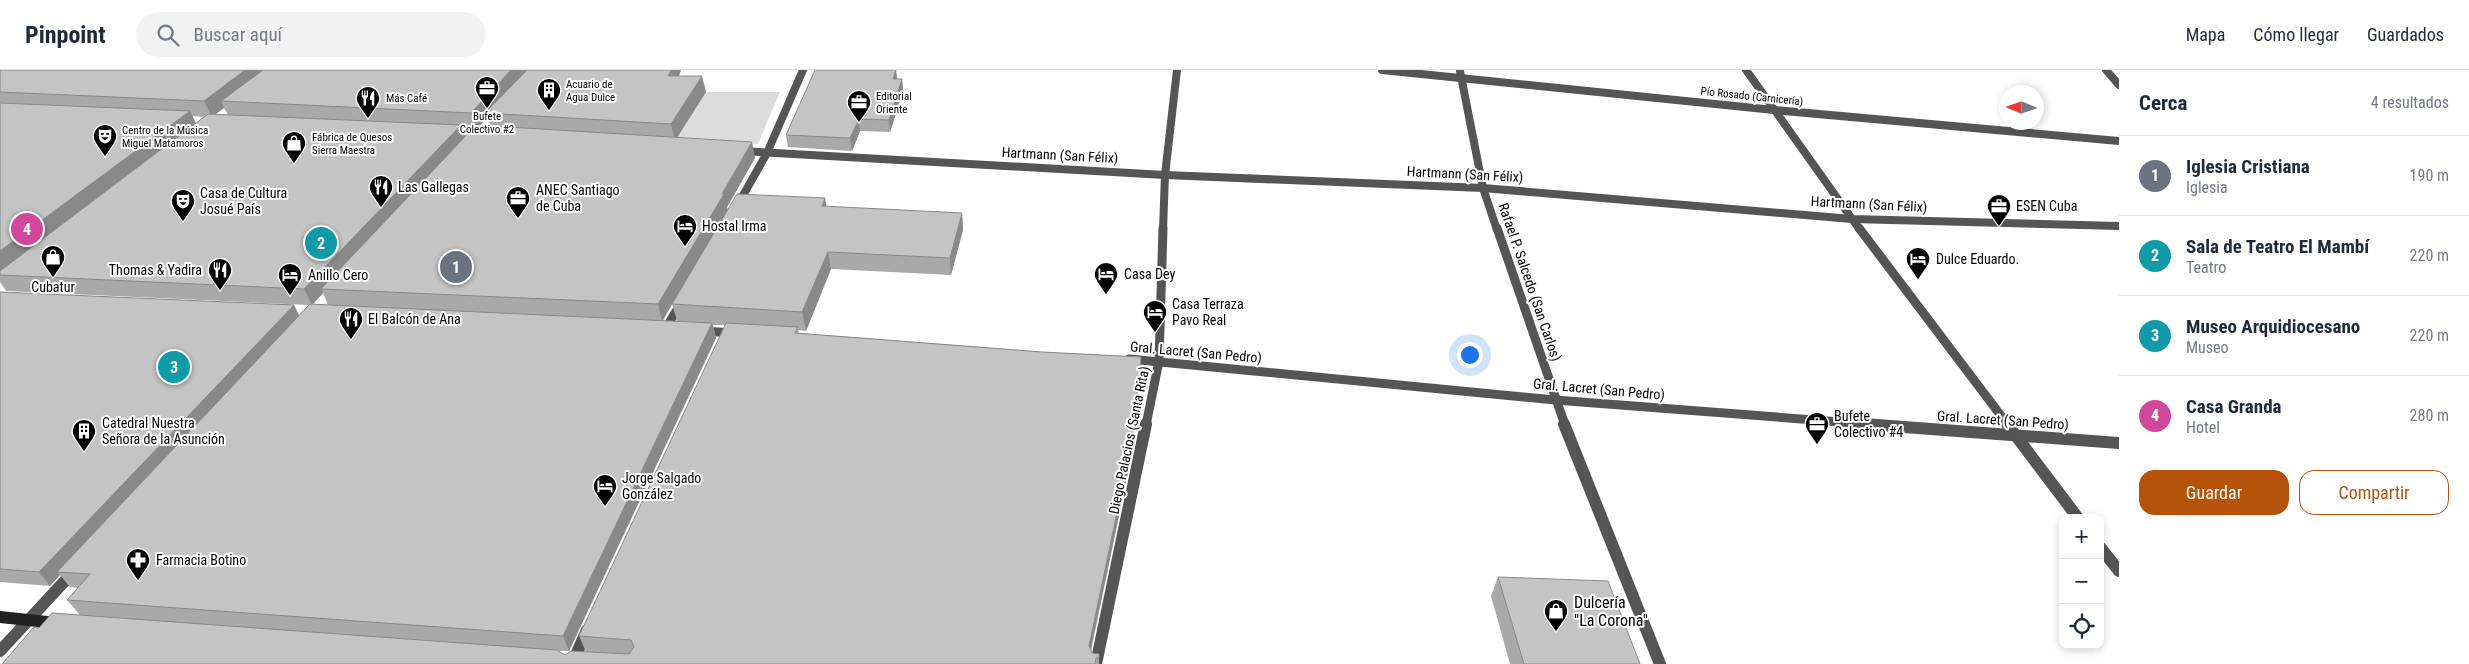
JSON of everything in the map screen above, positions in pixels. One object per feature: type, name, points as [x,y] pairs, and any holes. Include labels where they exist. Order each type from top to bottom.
[{"type":"street","points":[[734,211],[767,153],[804,70]]},
{"type":"street","name":"Diego Palacios (Santa Rita)","points":[[1096,664],[1159,362],[1166,175],[1177,70]]},
{"type":"street","name":"Pío Rosado (Carnicería)","points":[[1382,70],[1460,73],[1774,110],[2119,141]]},
{"type":"street","points":[[1746,70],[1852,219],[2075,514]]},
{"type":"street","points":[[2106,70],[2119,85]]},
{"type":"street","name":"Rafael P. Salcedo (San Carlos)","points":[[1460,73],[1483,188],[1555,400],[1660,664]]},
{"type":"street","name":"Hartmann (San Félix)","points":[[728,150],[1166,175],[1483,188],[1852,219],[2119,226]]},
{"type":"street","points":[[666,328],[685,295]]},
{"type":"street","points":[[692,330],[724,337],[746,334]]},
{"type":"street","name":"Gral. Lacret (San Pedro)","points":[[1120,359],[1555,400],[2119,443]]},
{"type":"street","points":[[2104,552],[2119,572]]},
{"type":"street","points":[[0,651],[81,563]]},
{"type":"street","points":[[573,661],[594,615]]},
{"type":"street","points":[[0,618],[67,623]]},
{"type":"shaded area","points":[[706,92],[780,92],[758,144],[676,139]]},
{"type":"building","points":[[0,70],[245,70],[204,101],[0,92]]},
{"type":"building","points":[[263,70],[511,70],[471,113],[221,101]]},
{"type":"building","points":[[527,70],[671,70],[668,76],[702,76],[671,124],[485,113]]},
{"type":"building","points":[[815,70],[896,70],[893,79],[902,79],[889,120],[859,119],[850,138],[786,135]]},
{"type":"building","points":[[0,103],[190,111],[0,251]]},
{"type":"building","points":[[208,114],[461,125],[304,289],[0,275],[0,271]]},
{"type":"building","points":[[476,125],[752,142],[722,194],[724,194],[658,304],[321,289]]},
{"type":"building","points":[[737,194],[825,198],[822,206],[962,213],[950,258],[828,252],[802,312],[672,304]]},
{"type":"building","points":[[0,292],[294,305],[39,572],[0,569]]},
{"type":"building","points":[[310,304],[712,323],[563,636],[67,600],[90,574],[57,572]]},
{"type":"building","points":[[726,323],[798,327],[795,333],[1042,352],[1141,357],[1132,441],[1089,646],[1092,653],[1099,654],[1095,664],[2,664],[34,627],[39,628],[52,613],[557,650],[565,655],[571,651],[629,654],[634,647],[631,640],[579,636]]},
{"type":"building","name":"Dulcería \"La Corona\"","points":[[1498,577],[1608,581],[1640,664],[1524,664]]},
{"type":"place","name":"Bufete Colectivo #2","points":[[487,109]]},
{"type":"place","name":"Acuario de Agua Dulce","points":[[549,111]]},
{"type":"place","name":"Más Café","points":[[368,119]]},
{"type":"place","name":"Editorial Oriente","points":[[859,123]]},
{"type":"place","name":"Centro de la Música Miguel Matamoros","points":[[105,157]]},
{"type":"place","name":"Fábrica de Quesos Sierra Maestra","points":[[294,164]]},
{"type":"place","name":"Las Gallegas","points":[[381,208]]},
{"type":"place","name":"ANEC Santiago de Cuba","points":[[518,219]]},
{"type":"place","name":"Casa de Cultura Josué País","points":[[183,222]]},
{"type":"place","name":"ESEN Cuba","points":[[1999,227]]},
{"type":"place","name":"Casa Granda","points":[[27,229]]},
{"type":"place","name":"Sala de Teatro El Mambí","points":[[321,243]]},
{"type":"place","name":"Hostal Irma","points":[[685,247]]},
{"type":"place","name":"Iglesia Cristiana","points":[[456,267]]},
{"type":"place","name":"Cubatur","points":[[53,278]]},
{"type":"place","name":"Dulce Eduardo.","points":[[1918,280]]},
{"type":"place","name":"Thomas & Yadira","points":[[220,291]]},
{"type":"place","name":"Casa Dey","points":[[1106,295]]},
{"type":"place","name":"Anillo Cero","points":[[290,296]]},
{"type":"place","name":"Casa Terraza Pavo Real","points":[[1155,333]]},
{"type":"place","name":"El Balcón de Ana","points":[[351,340]]},
{"type":"place","name":"Museo Arquidiocesano","points":[[174,367]]},
{"type":"place","name":"Bufete Colectivo #4","points":[[1817,445]]},
{"type":"place","name":"Catedral Nuestra Señora de la Asunción","points":[[84,452]]},
{"type":"place","name":"Jorge Salgado González","points":[[605,507]]},
{"type":"place","name":"Farmacia Botino","points":[[138,581]]},
{"type":"place","name":"Dulcería \"La Corona\"","points":[[1556,632]]}]
